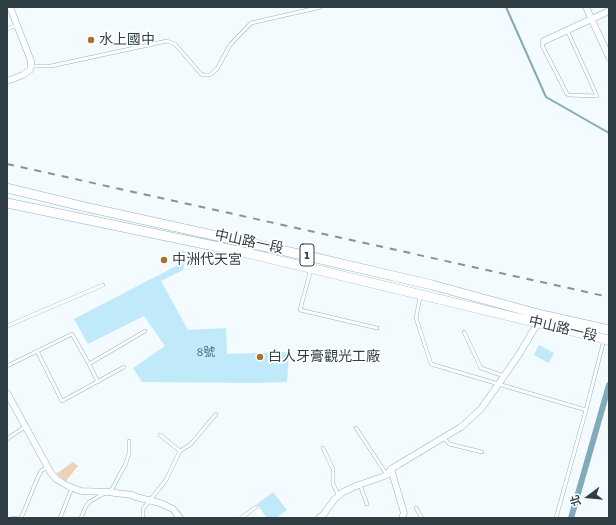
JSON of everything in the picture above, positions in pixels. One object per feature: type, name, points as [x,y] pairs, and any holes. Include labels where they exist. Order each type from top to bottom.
[{"type":"main road","name":"中山路一段","points":[[7,188],[432,285],[540,319]]},
{"type":"main road","name":"中山路一段","points":[[7,203],[243,252],[420,294],[540,319],[607,335]]},
{"type":"main road","points":[[77,218],[81,206]]},
{"type":"street","points":[[7,81],[23,75],[30,70],[31,66],[31,61],[10,7]]},
{"type":"street","points":[[586,7],[609,56]]},
{"type":"street","points":[[544,41],[609,11]]},
{"type":"street","points":[[319,518],[343,492],[387,474],[391,469],[461,427],[481,409],[540,319]]},
{"type":"street","points":[[7,393],[51,473],[56,479],[81,491],[132,495],[160,502],[172,509],[180,518]]},
{"type":"street","points":[[391,469],[404,513],[402,518]]},
{"type":"lane","points":[[31,66],[51,66],[167,41],[175,44],[202,74],[210,75],[217,69],[230,45],[251,23],[321,7]]},
{"type":"lane","points":[[7,29],[17,25]]},
{"type":"lane","points":[[544,41],[542,45],[567,94],[597,96],[566,30]]},
{"type":"lane","points":[[312,257],[311,269],[300,310],[377,328]]},
{"type":"lane","points":[[7,326],[103,285]]},
{"type":"lane","points":[[420,294],[416,318],[431,364],[586,410]]},
{"type":"lane","points":[[89,364],[145,332]]},
{"type":"lane","points":[[464,332],[481,368],[504,376]]},
{"type":"lane","points":[[7,366],[72,334],[98,382]]},
{"type":"lane","points":[[556,518],[607,335]]},
{"type":"lane","points":[[37,351],[62,401],[124,367]]},
{"type":"lane","points":[[143,518],[143,509],[166,480],[180,451],[191,444],[216,414]]},
{"type":"lane","points":[[7,440],[26,426]]},
{"type":"lane","points":[[356,428],[387,474]]},
{"type":"lane","points":[[160,435],[180,451]]},
{"type":"lane","points":[[444,438],[449,444],[482,452]]},
{"type":"lane","points":[[81,518],[89,502],[112,489],[126,463],[130,441]]},
{"type":"lane","points":[[323,448],[333,469],[333,484],[339,496]]},
{"type":"lane","points":[[13,518],[20,518],[22,516],[41,471],[48,467]]},
{"type":"lane","points":[[360,485],[368,504]]},
{"type":"lane","points":[[60,518],[73,488]]},
{"type":"lane","points":[[241,518],[256,507]]},
{"type":"lane","points":[[416,508],[422,518]]},
{"type":"shaded area","points":[[73,462],[78,466],[66,481],[56,474]]},
{"type":"building","points":[[182,251],[187,252],[183,270],[161,281],[188,330],[226,328],[227,354],[289,352],[287,382],[142,382],[133,368],[165,346],[144,316],[88,344],[74,319],[178,265]]},
{"type":"building","points":[[539,345],[554,353],[549,363],[534,355]]},
{"type":"building","points":[[273,492],[287,510],[276,518],[267,518],[257,504]]},
{"type":"waterway","points":[[506,7],[546,97],[609,133]]},
{"type":"waterway","points":[[571,518],[609,385]]},
{"type":"railway","points":[[7,164],[609,297]]},
{"type":"place","name":"水上國中","points":[[91,40]]},
{"type":"place","name":"中洲代天宮","points":[[164,260]]},
{"type":"place","name":"白人牙膏觀光工廠","points":[[260,357]]}]
